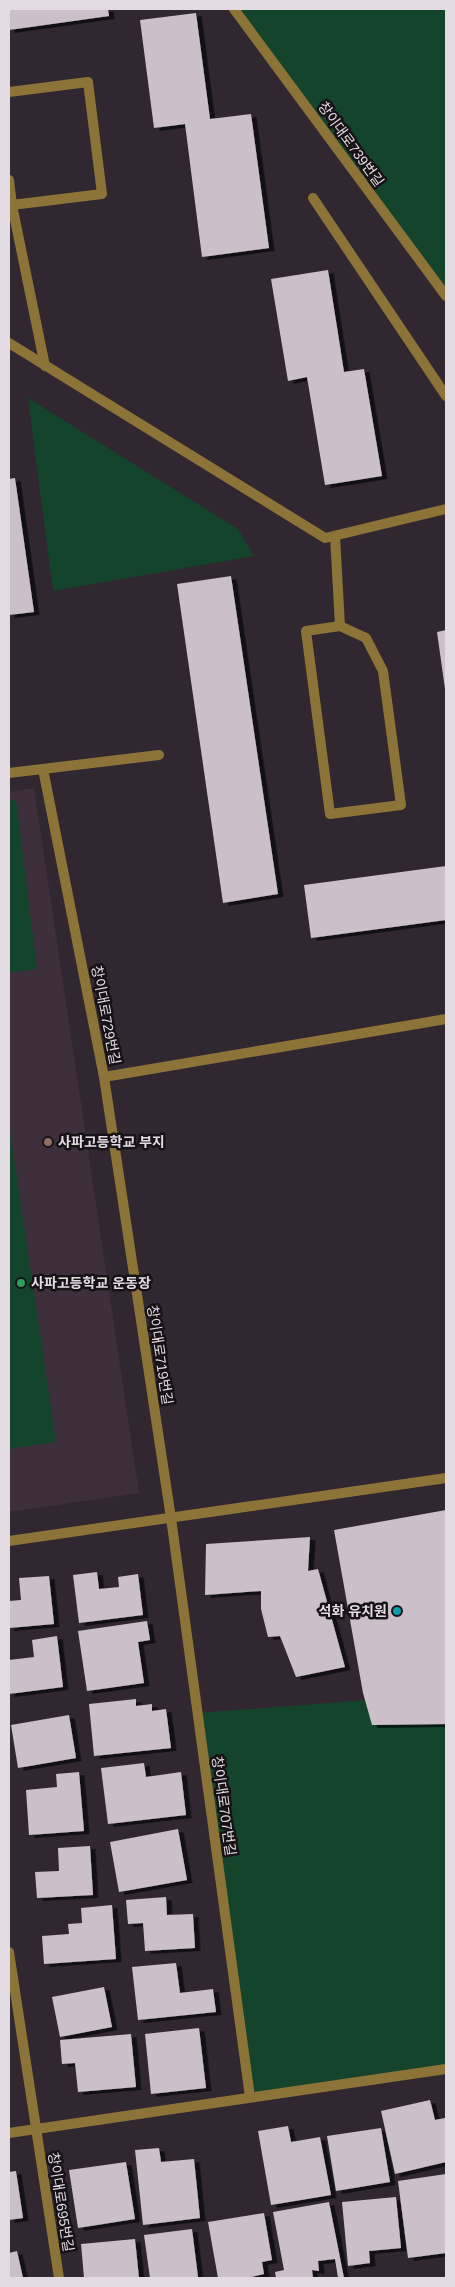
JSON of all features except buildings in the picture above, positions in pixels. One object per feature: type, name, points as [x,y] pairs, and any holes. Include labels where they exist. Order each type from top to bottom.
[{"type":"street","name":"창이대로739번길","points":[[234,9],[446,296]]},
{"type":"street","points":[[9,92],[88,82],[102,194],[12,205]]},
{"type":"street","points":[[9,180],[12,205],[45,366]]},
{"type":"street","points":[[313,198],[446,396]]},
{"type":"street","points":[[9,343],[325,538],[446,509]]},
{"type":"street","points":[[335,536],[340,626]]},
{"type":"street","points":[[340,626],[366,638],[384,671],[401,805],[330,814],[306,631],[340,626]]},
{"type":"street","points":[[9,773],[159,755]]},
{"type":"street","name":"창이대로729번길","points":[[43,769],[104,1078],[446,1019]]},
{"type":"street","name":"창이대로719번길","points":[[104,1078],[171,1518]]},
{"type":"street","points":[[9,1541],[446,1478]]},
{"type":"street","name":"창이대로707번길","points":[[171,1518],[250,2098]]},
{"type":"street","points":[[9,1952],[36,2129]]},
{"type":"street","points":[[9,2133],[446,2069]]},
{"type":"street","name":"창이대로695번길","points":[[36,2129],[59,2278]]},
{"type":"shaded area","name":"사파고등학교 부지","points":[[34,788],[139,1493],[9,1512],[9,792]]},
{"type":"green space","points":[[234,9],[446,9],[446,296]]},
{"type":"green space","points":[[28,398],[238,529],[254,556],[53,591]]},
{"type":"green space","points":[[9,800],[16,800],[37,969],[9,973]]},
{"type":"green space","name":"사파고등학교 운동장","points":[[9,1124],[56,1442],[9,1449]]},
{"type":"green space","points":[[446,1694],[446,2069],[250,2097],[197,1713]]},
{"type":"place","name":"사파고등학교 부지","points":[[48,1142]]},
{"type":"place","name":"사파고등학교 운동장","points":[[21,1283]]},
{"type":"place","name":"석화 유치원","points":[[397,1611]]}]
